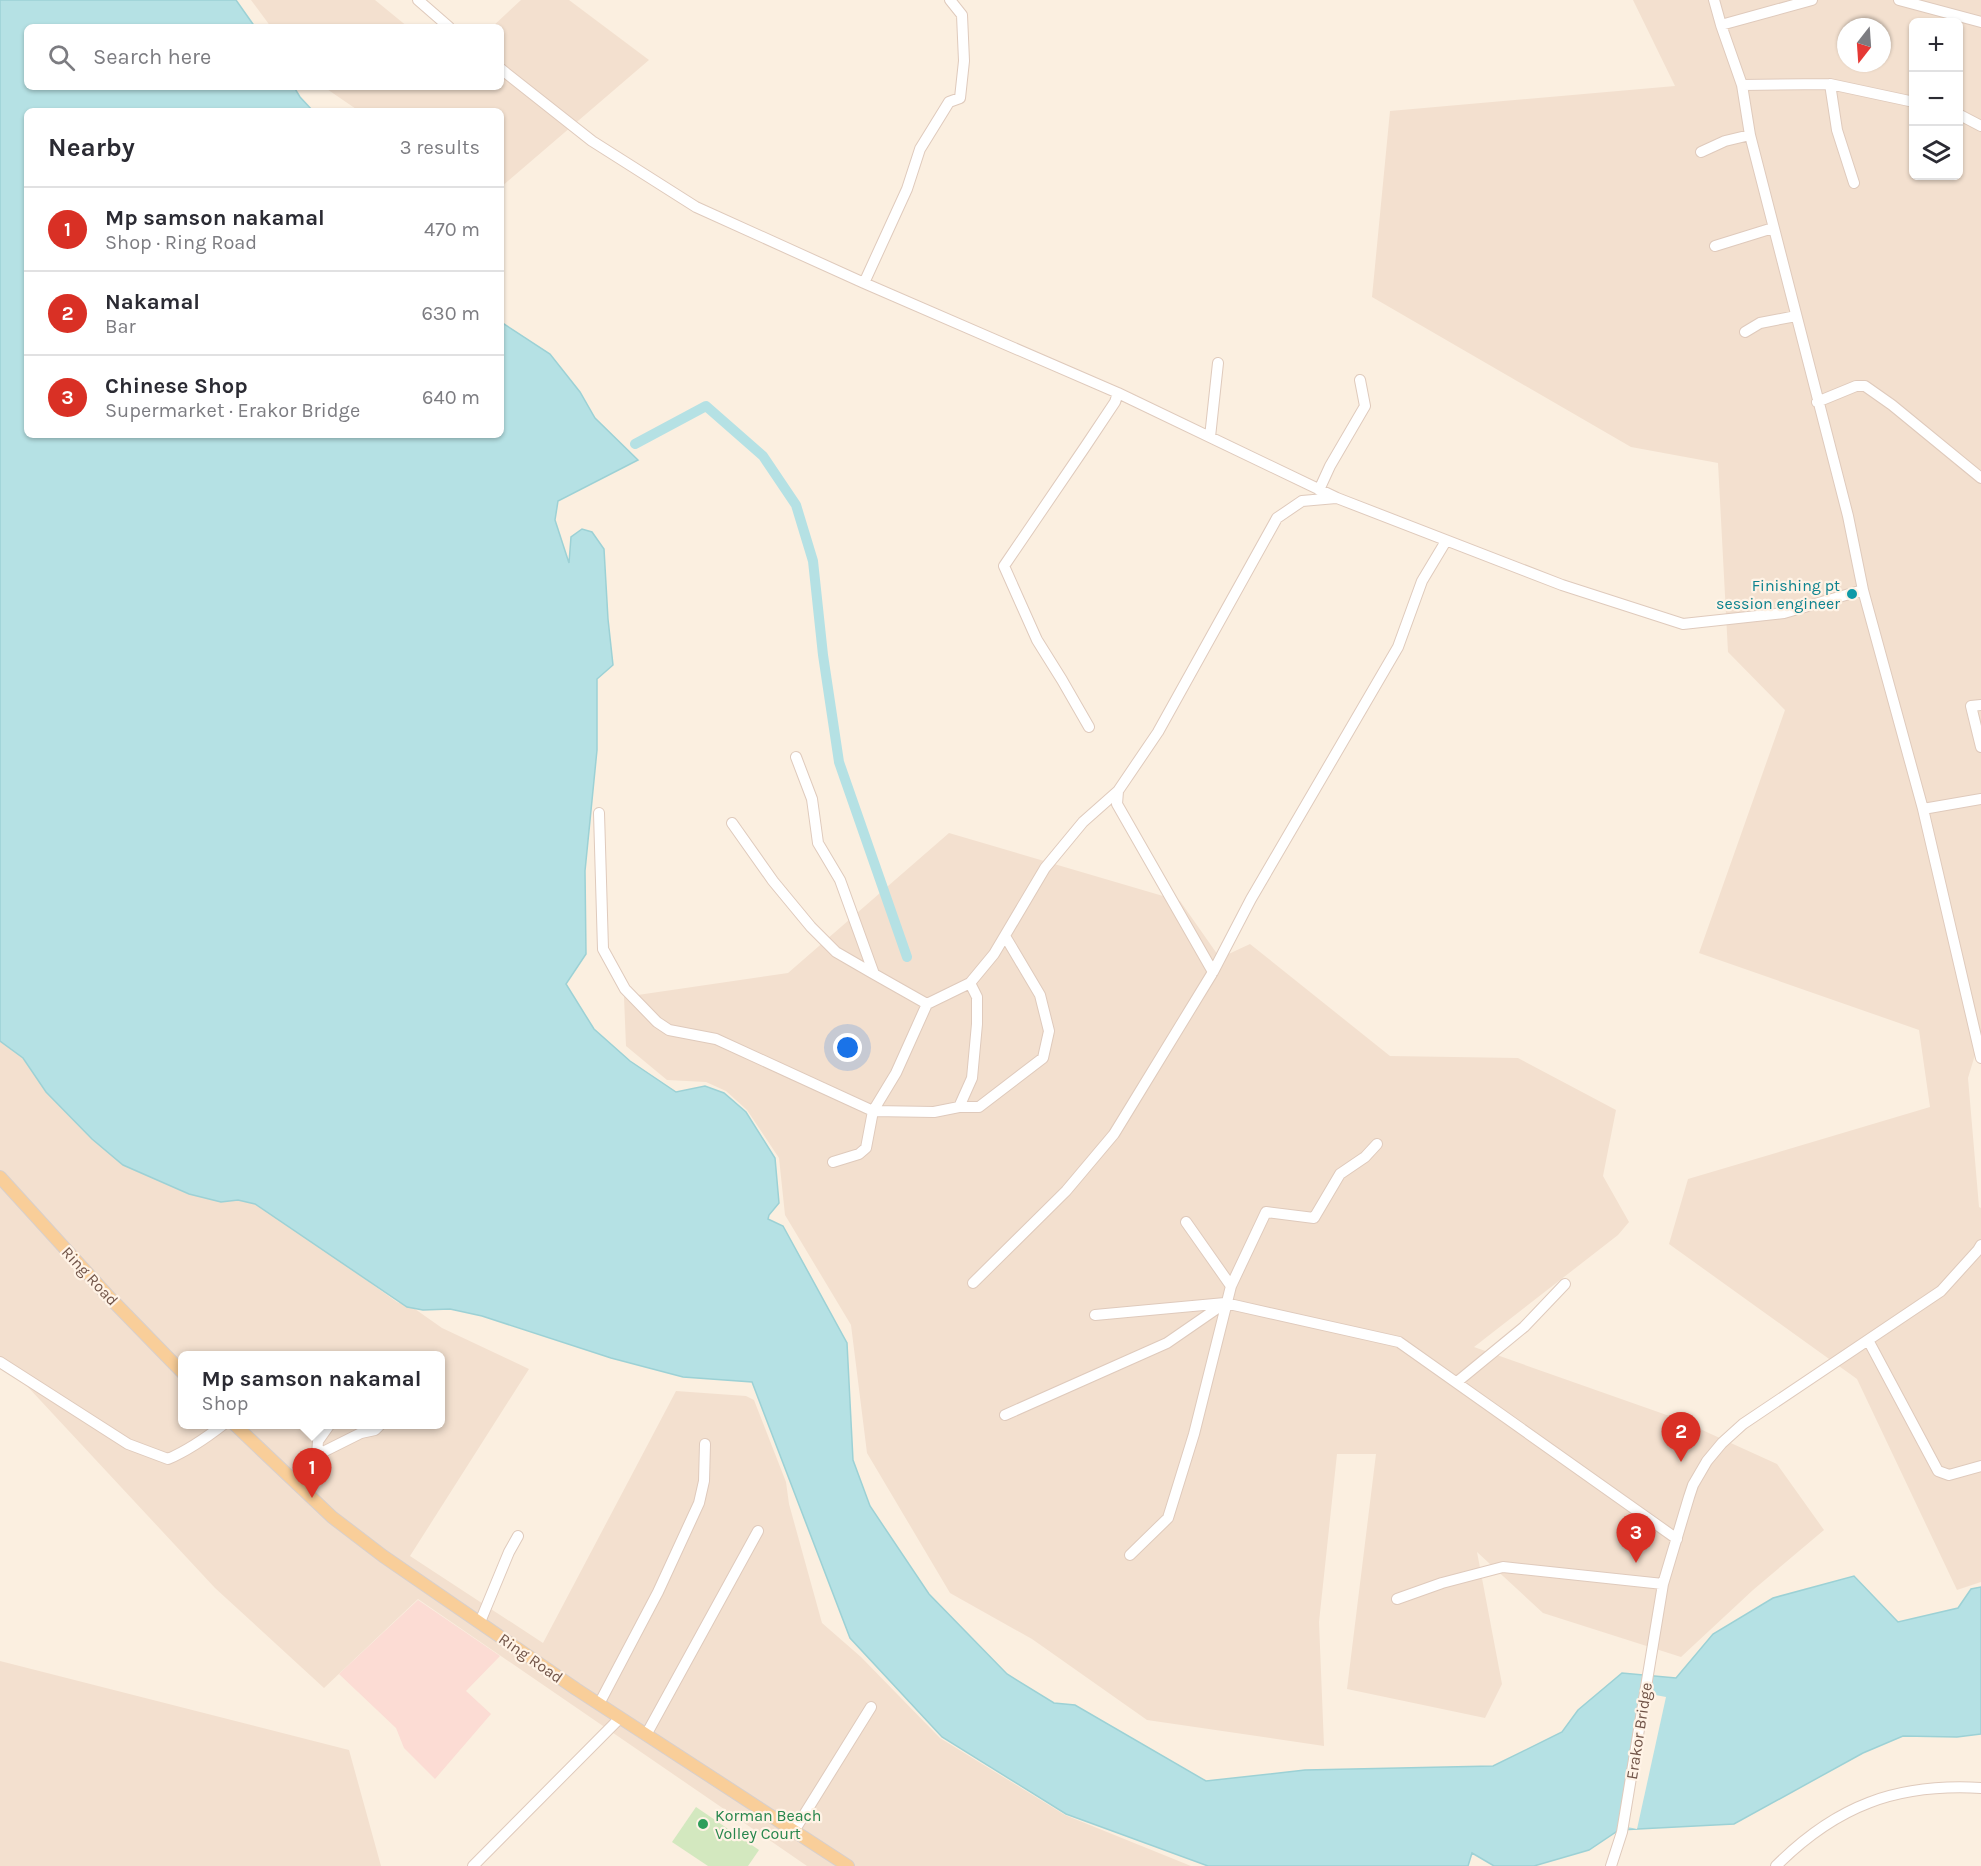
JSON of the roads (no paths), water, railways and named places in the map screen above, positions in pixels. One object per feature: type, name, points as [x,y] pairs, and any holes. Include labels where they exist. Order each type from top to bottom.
[{"type":"main road","name":"Ring Road","points":[[0,1177],[110,1298],[178,1368]]},
{"type":"main road","name":"Ring Road","points":[[238,1429],[332,1517],[367,1544],[599,1704],[848,1866]]},
{"type":"street","points":[[418,0],[446,24]]},
{"type":"street","points":[[864,283],[907,189],[920,149],[949,102],[960,98],[964,62],[962,15],[950,0]]},
{"type":"street","points":[[1714,0],[1720,25],[1742,86],[1750,135],[1848,516],[1863,590],[1923,810],[1981,1058]]},
{"type":"street","points":[[1720,25],[1812,0]]},
{"type":"street","points":[[1899,0],[1981,22]]},
{"type":"street","points":[[504,71],[592,141],[696,207],[1118,393],[1319,490],[1446,541],[1562,585],[1683,624],[1784,613],[1863,590]]},
{"type":"street","points":[[1742,86],[1830,84],[1909,101]]},
{"type":"street","points":[[1830,84],[1837,130],[1854,183]]},
{"type":"street","points":[[1963,116],[1981,126]]},
{"type":"street","points":[[1701,152],[1725,141],[1750,135]]},
{"type":"street","points":[[1715,246],[1773,228]]},
{"type":"street","points":[[1745,332],[1760,323],[1796,316]]},
{"type":"street","points":[[1210,437],[1218,363]]},
{"type":"street","points":[[1319,490],[1330,466],[1365,406],[1360,380]]},
{"type":"street","points":[[1817,402],[1856,386],[1865,386],[1892,405],[1981,478]]},
{"type":"street","points":[[1089,727],[1037,640],[1004,566],[1115,402],[1118,393]]},
{"type":"street","points":[[833,1162],[859,1154],[866,1148],[873,1111],[896,1073],[927,1004],[970,983],[994,954],[1045,868],[1083,822],[1118,791],[1158,732],[1277,518],[1302,501],[1337,498]]},
{"type":"street","points":[[973,1283],[1066,1191],[1114,1134],[1213,972],[1251,900],[1398,647],[1422,580],[1446,541]]},
{"type":"street","points":[[1981,705],[1971,706],[1981,747]]},
{"type":"street","points":[[796,757],[812,799],[818,843],[840,880],[874,974]]},
{"type":"street","points":[[1118,791],[1117,804],[1213,972]]},
{"type":"street","points":[[1923,810],[1981,799]]},
{"type":"street","points":[[599,813],[603,949],[625,989],[657,1022],[669,1030],[716,1040],[873,1111],[934,1112],[959,1107],[980,1107],[1043,1058],[1049,1031],[1040,995],[1005,936]]},
{"type":"street","points":[[732,824],[773,881],[811,927],[836,952],[927,1004]]},
{"type":"street","points":[[959,1107],[972,1077],[977,1024],[977,997],[970,983]]},
{"type":"street","points":[[1130,1555],[1168,1518],[1194,1434],[1230,1286],[1266,1212],[1314,1218],[1340,1174],[1365,1157],[1377,1144]]},
{"type":"street","points":[[1186,1222],[1230,1286]]},
{"type":"street","name":"Erakor Bridge","points":[[1611,1866],[1622,1832],[1663,1584],[1693,1485],[1716,1450],[1743,1424],[1941,1291],[1981,1245]]},
{"type":"street","points":[[1457,1383],[1524,1327],[1565,1284]]},
{"type":"street","points":[[1005,1415],[1167,1343],[1225,1303]]},
{"type":"street","points":[[1095,1315],[1225,1303],[1399,1342],[1677,1539]]},
{"type":"street","points":[[1868,1340],[1938,1471],[1949,1475],[1981,1466]]},
{"type":"street","points":[[0,1362],[128,1444],[168,1459],[218,1429]]},
{"type":"street","points":[[317,1455],[318,1441],[327,1429]]},
{"type":"street","points":[[295,1482],[317,1455],[361,1432],[376,1429]]},
{"type":"street","points":[[599,1704],[658,1592],[699,1503],[704,1481],[705,1444]]},
{"type":"street","points":[[646,1735],[758,1531]]},
{"type":"street","points":[[480,1622],[508,1552],[518,1536]]},
{"type":"street","points":[[1397,1599],[1442,1583],[1503,1566],[1663,1584]]},
{"type":"street","points":[[794,1831],[871,1707]]},
{"type":"street","points":[[473,1866],[620,1718]]},
{"type":"street","points":[[1776,1866],[1813,1833],[1854,1808],[1878,1798],[1920,1788],[1981,1788]]},
{"type":"water","points":[[0,0],[236,0],[253,24],[24,24],[24,90],[296,90],[310,108],[24,108],[24,438],[504,438],[504,324],[550,354],[580,392],[595,418],[638,460],[558,501],[555,520],[569,563],[571,537],[582,529],[592,532],[604,549],[613,665],[597,679],[597,750],[585,871],[586,954],[566,984],[594,1029],[630,1061],[676,1092],[705,1086],[724,1093],[746,1112],[775,1158],[779,1203],[768,1219],[783,1226],[847,1343],[853,1460],[870,1506],[929,1594],[1007,1674],[1054,1703],[1075,1705],[1206,1781],[1305,1770],[1493,1766],[1562,1732],[1578,1710],[1622,1673],[1676,1678],[1713,1634],[1773,1598],[1854,1576],[1898,1622],[1958,1608],[1971,1589],[1981,1587],[1981,1734],[1957,1737],[1903,1736],[1863,1753],[1734,1824],[1619,1830],[1589,1850],[1534,1866],[1494,1866],[1472,1853],[1468,1866],[1208,1866],[1066,1814],[942,1737],[850,1638],[752,1382],[683,1377],[611,1358],[482,1316],[450,1309],[423,1310],[407,1307],[255,1204],[238,1200],[221,1202],[189,1194],[123,1165],[92,1139],[46,1092],[23,1058],[0,1041]]},
{"type":"waterway","points":[[635,444],[706,406],[763,456],[796,505],[813,561],[823,655],[839,762],[907,957]]},
{"type":"place","name":"Finishing pt session engineer","points":[[1852,594]]},
{"type":"place","name":"Nakamal","points":[[1681,1462]]},
{"type":"place","name":"Mp samson nakamal","points":[[312,1498]]},
{"type":"place","name":"Chinese Shop","points":[[1636,1563]]},
{"type":"place","name":"Korman Beach Volley Court","points":[[703,1824]]}]
